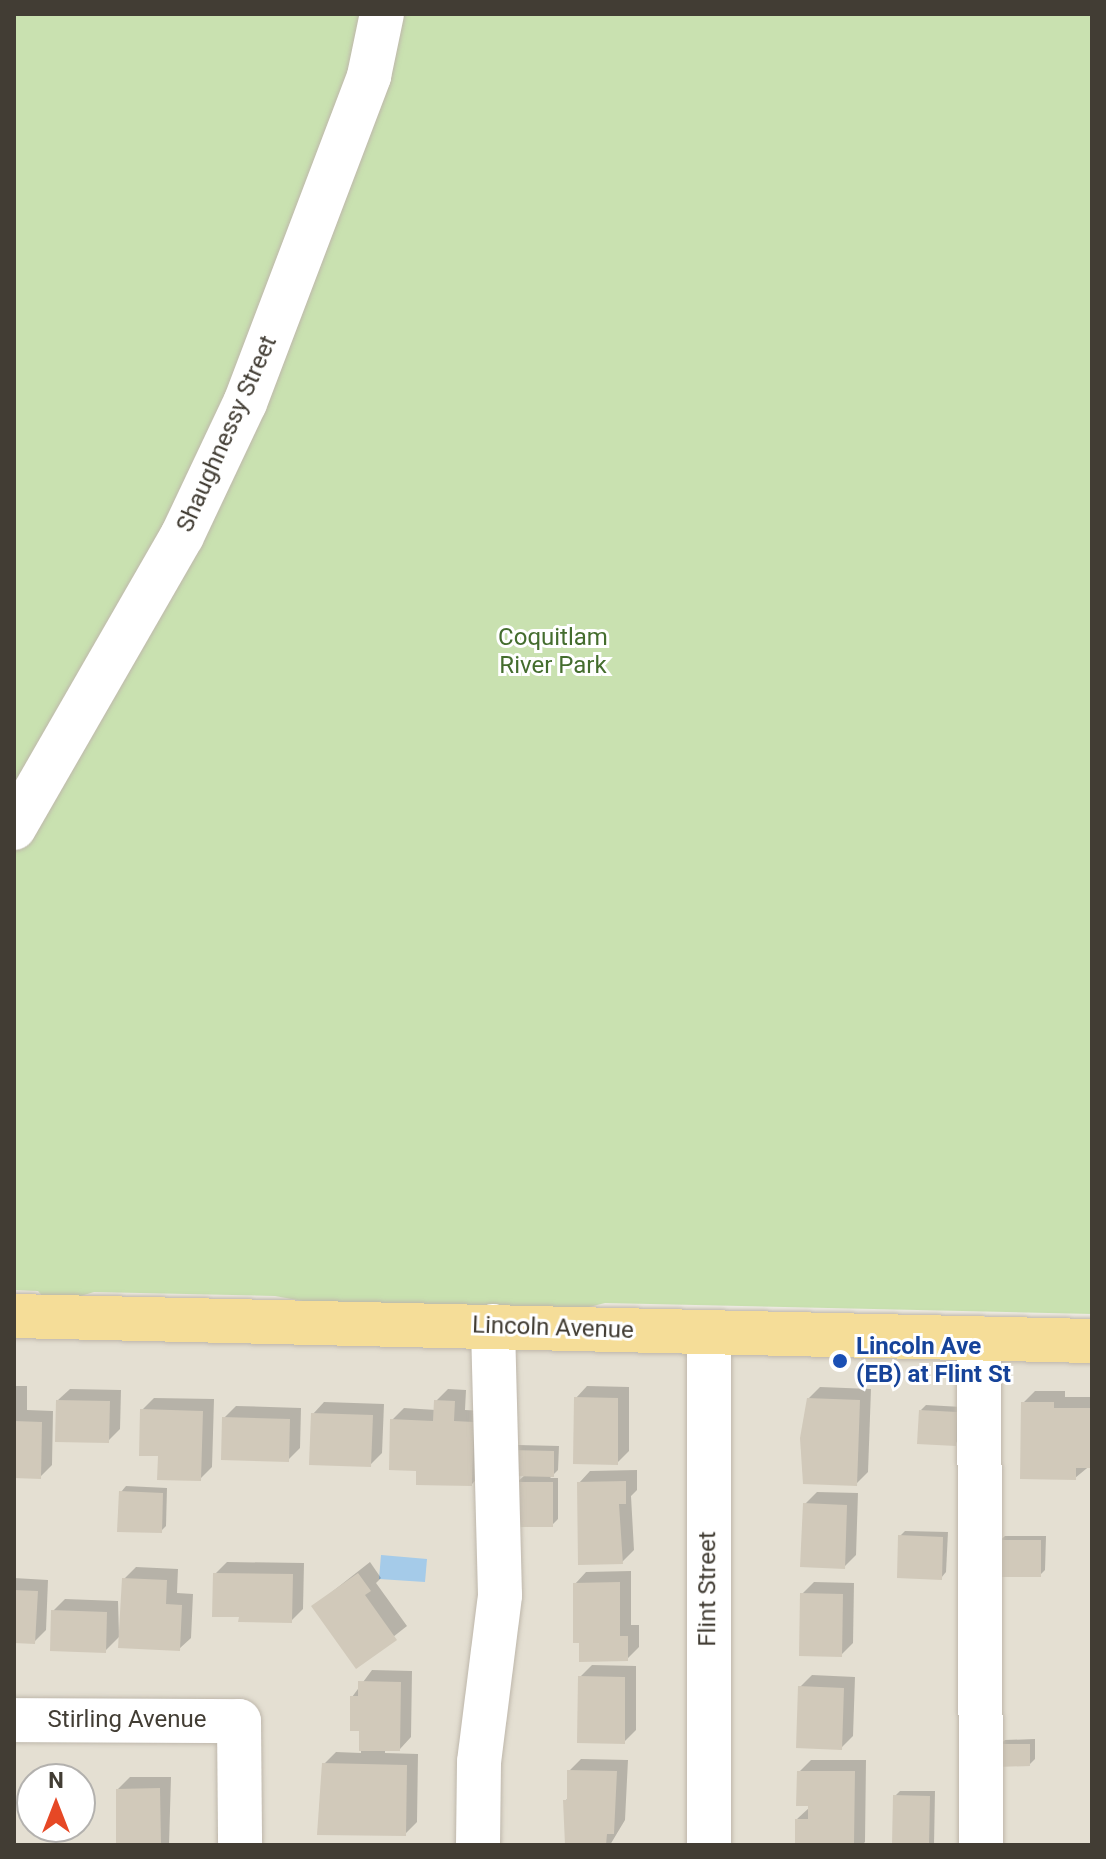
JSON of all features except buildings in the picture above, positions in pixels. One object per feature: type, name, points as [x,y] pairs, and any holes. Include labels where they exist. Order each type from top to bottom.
[{"type":"main road","name":"Lincoln Avenue","points":[[14,1316],[1092,1341]]},
{"type":"street","name":"Shaughnessy Street","points":[[14,828],[182,536],[245,403],[369,76],[382,14]]},
{"type":"street","points":[[478,1845],[479,1762],[500,1595],[493,1326]]},
{"type":"street","name":"Flint Street","points":[[709,1332],[709,1845]]},
{"type":"street","points":[[979,1338],[981,1845]]},
{"type":"street","name":"Stirling Avenue","points":[[14,1720],[239,1721],[240,1845]]},
{"type":"shaded area","points":[[14,1337],[1092,1363],[1092,1845],[14,1845]]},
{"type":"green space","name":"Coquitlam River Park","points":[[14,14],[1092,14],[1092,1314],[605,1303],[545,1318],[347,1309],[275,1296],[94,1292],[50,1305],[38,1291],[14,1290]]},
{"type":"water","points":[[381,1555],[427,1559],[425,1582],[379,1579]]},
{"type":"place","name":"Lincoln Ave (EB) at Flint St","points":[[840,1361]]}]
